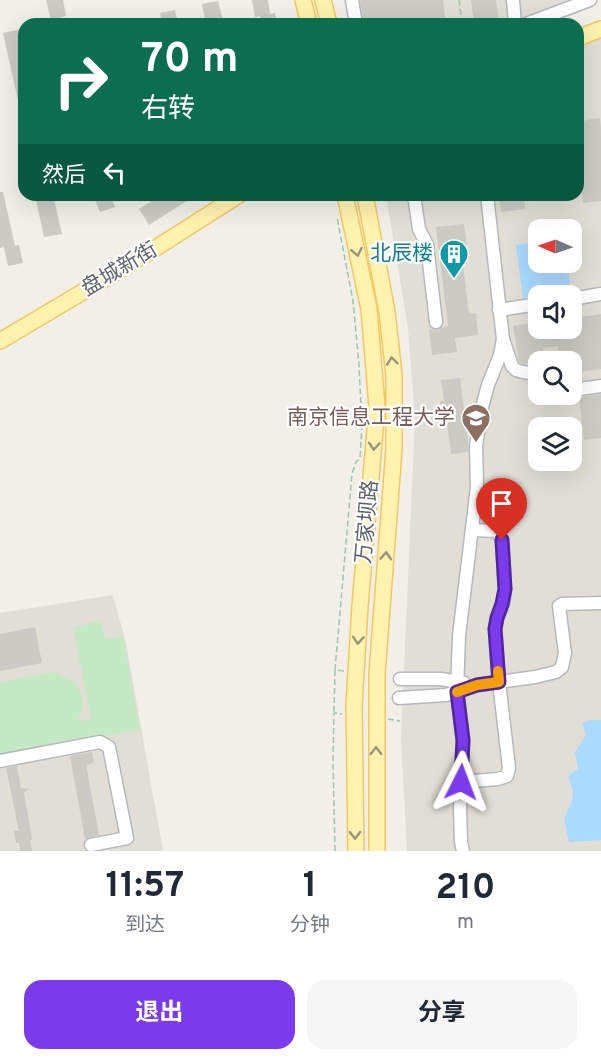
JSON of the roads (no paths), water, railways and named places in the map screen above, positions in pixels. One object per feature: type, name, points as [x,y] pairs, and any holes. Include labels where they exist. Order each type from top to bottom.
[{"type":"main road","points":[[303,0],[308,18]]},
{"type":"main road","points":[[323,0],[328,18]]},
{"type":"main road","points":[[584,36],[601,29]]},
{"type":"main road","name":"盘城新街","points":[[0,342],[230,201]]},
{"type":"main road","name":"万家坝路","points":[[346,201],[369,309],[377,407],[354,705],[356,851]]},
{"type":"main road","name":"万家坝路","points":[[366,201],[387,312],[394,375],[394,449],[377,674],[377,851]]},
{"type":"lane","points":[[352,0],[355,18]]},
{"type":"lane","points":[[513,0],[515,18]]},
{"type":"lane","points":[[542,18],[590,0]]},
{"type":"lane","points":[[415,201],[419,229],[427,246],[435,322]]},
{"type":"lane","points":[[488,201],[503,339],[512,366],[516,370],[528,373]]},
{"type":"lane","points":[[582,297],[601,294]]},
{"type":"lane","points":[[500,310],[528,306]]},
{"type":"lane","points":[[463,851],[461,782],[463,740],[457,687],[459,636],[477,487],[476,446],[482,407],[500,355],[503,339]]},
{"type":"lane","points":[[582,389],[601,386]]},
{"type":"lane","points":[[461,782],[498,779],[507,776],[509,768],[495,629],[505,589],[502,540],[497,531],[472,530]]},
{"type":"lane","points":[[399,698],[446,695],[457,687],[556,672],[562,667],[565,653],[559,606],[601,603]]},
{"type":"lane","points":[[400,679],[441,679],[457,687]]},
{"type":"lane","points":[[0,761],[100,742],[109,747],[127,838],[92,845]]},
{"type":"water","points":[[528,243],[528,273],[569,273],[570,285],[528,285],[528,297],[523,298],[516,245]]},
{"type":"water","points":[[601,720],[601,840],[569,842],[565,820],[573,791],[569,774],[578,769],[575,752],[586,735],[582,723]]},
{"type":"place","name":"北辰楼","points":[[454,280]]},
{"type":"place","name":"南京信息工程大学","points":[[476,444]]}]
